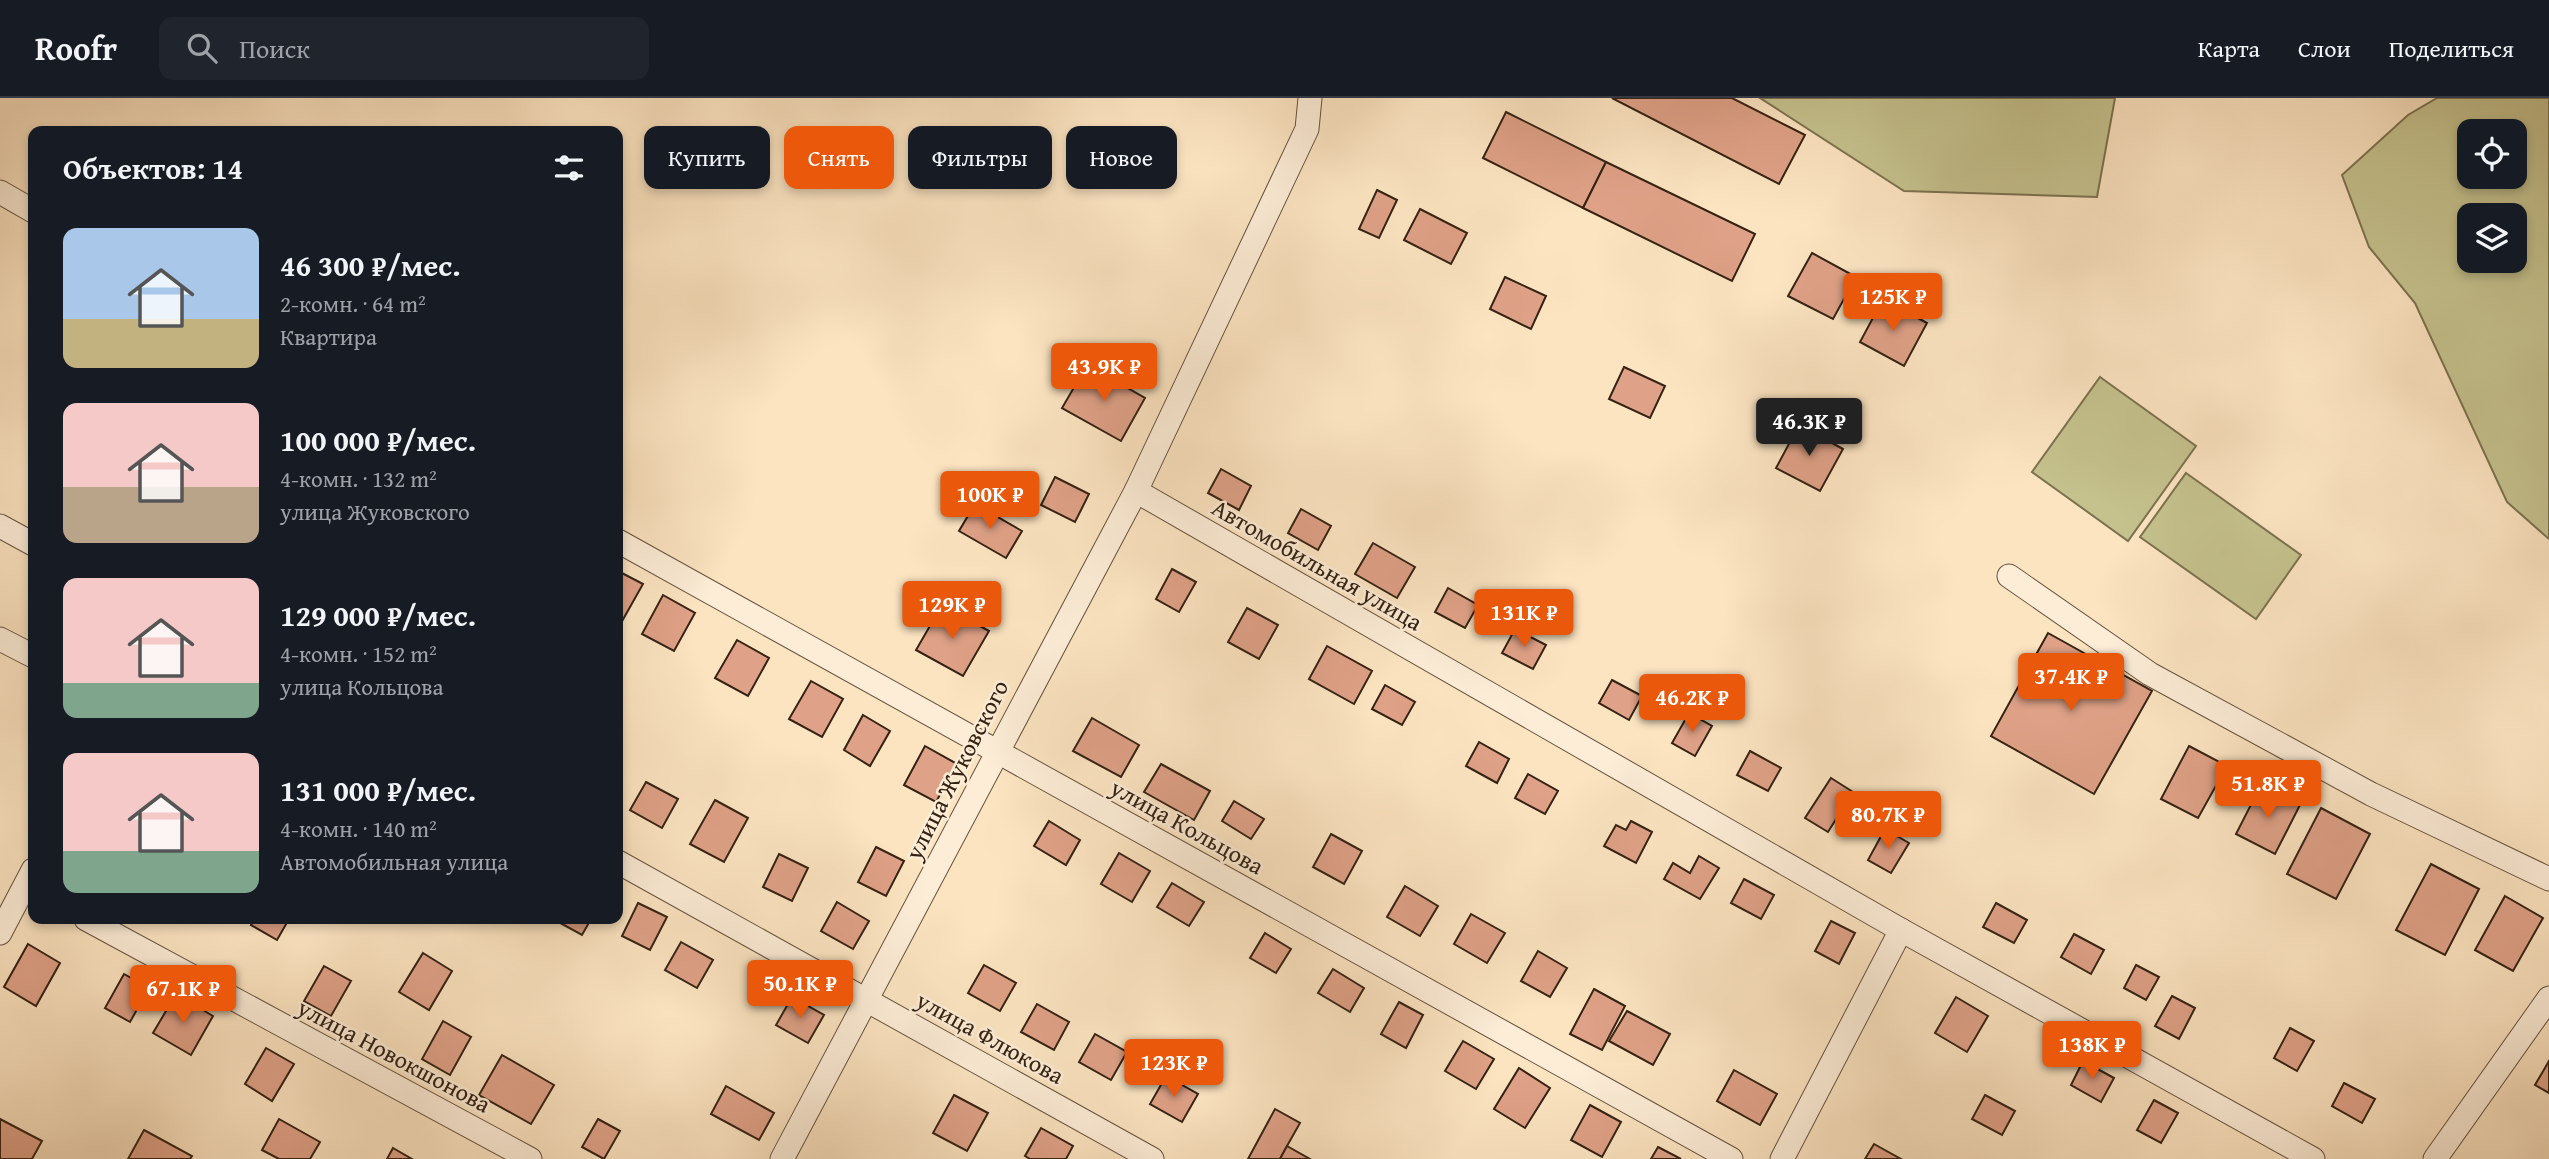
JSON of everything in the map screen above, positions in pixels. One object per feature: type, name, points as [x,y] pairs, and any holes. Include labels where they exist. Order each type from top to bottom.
[{"type":"street","name":"улица Жуковского","points":[[782,1159],[869,1000],[996,751],[1136,491],[1307,129],[1310,98]]},
{"type":"street","points":[[0,192],[28,208]]},
{"type":"street","name":"Автомобильная улица","points":[[1136,491],[1901,930],[2313,1159]]},
{"type":"street","points":[[0,526],[28,541]]},
{"type":"street","name":"улица Кольцова","points":[[623,544],[1731,1159]]},
{"type":"street","points":[[2009,576],[2150,674],[2371,794],[2549,879]]},
{"type":"street","points":[[0,639],[28,653]]},
{"type":"street","name":"улица Флюкова","points":[[623,865],[1152,1159]]},
{"type":"street","points":[[0,933],[28,887]]},
{"type":"street","name":"улица Новокшонова","points":[[95,924],[530,1159]]},
{"type":"street","points":[[1782,1159],[1901,930]]},
{"type":"street","points":[[2435,1159],[2549,999]]},
{"type":"shaded area","points":[[1760,98],[2115,98],[2097,197],[1904,191]]},
{"type":"shaded area","points":[[2437,98],[2549,98],[2549,539],[2507,502],[2415,303],[2369,247],[2342,175],[2408,115]]},
{"type":"shaded area","points":[[2100,377],[2196,446],[2128,541],[2032,472]]},
{"type":"shaded area","points":[[2186,473],[2301,555],[2256,619],[2140,537]]},
{"type":"building","points":[[1612,98],[1732,98],[1805,135],[1779,184]]},
{"type":"building","points":[[1506,112],[1606,162],[1583,208],[1483,158]]},
{"type":"building","points":[[1606,162],[1755,234],[1732,281],[1583,208]]},
{"type":"building","points":[[1377,190],[1397,200],[1379,238],[1359,229]]},
{"type":"building","points":[[1420,209],[1467,233],[1451,264],[1404,240]]},
{"type":"building","points":[[1812,253],[1856,277],[1833,319],[1788,296]]},
{"type":"building","points":[[1505,277],[1546,296],[1531,329],[1490,309]]},
{"type":"building","points":[[1883,299],[1927,323],[1904,366],[1860,342]]},
{"type":"building","points":[[1087,365],[1145,398],[1121,441],[1062,408]]},
{"type":"building","points":[[1624,367],[1665,386],[1650,418],[1609,399]]},
{"type":"building","points":[[1799,425],[1843,449],[1820,491],[1776,468]]},
{"type":"building","points":[[1221,469],[1251,486],[1239,510],[1208,493]]},
{"type":"building","points":[[1055,477],[1089,494],[1075,522],[1041,505]]},
{"type":"building","points":[[975,504],[1022,531],[1006,558],[959,531]]},
{"type":"building","points":[[1301,509],[1331,526],[1318,550],[1288,533]]},
{"type":"building","points":[[1373,543],[1415,567],[1397,598],[1355,574]]},
{"type":"building","points":[[1172,569],[1196,582],[1179,612],[1156,599]]},
{"type":"building","points":[[623,574],[643,584],[623,619]]},
{"type":"building","points":[[1448,588],[1478,605],[1465,628],[1435,612]]},
{"type":"building","points":[[663,595],[695,613],[674,651],[642,634]]},
{"type":"building","points":[[942,605],[989,631],[963,676],[916,650]]},
{"type":"building","points":[[1247,608],[1278,625],[1259,659],[1228,642]]},
{"type":"building","points":[[1515,629],[1546,645],[1533,669],[1502,653]]},
{"type":"building","points":[[2048,633],[2152,691],[2094,794],[1991,736]]},
{"type":"building","points":[[737,640],[769,658],[748,696],[715,678]]},
{"type":"building","points":[[1327,646],[1372,671],[1354,704],[1309,679]]},
{"type":"building","points":[[1612,680],[1642,696],[1629,720],[1599,703]]},
{"type":"building","points":[[811,681],[843,699],[822,737],[789,719]]},
{"type":"building","points":[[1385,685],[1415,702],[1402,725],[1372,709]]},
{"type":"building","points":[[1689,713],[1712,726],[1695,756],[1672,743]]},
{"type":"building","points":[[863,715],[890,731],[870,766],[844,750]]},
{"type":"building","points":[[1092,718],[1139,745],[1121,777],[1073,751]]},
{"type":"building","points":[[1479,742],[1509,759],[1497,783],[1466,766]]},
{"type":"building","points":[[925,746],[957,764],[936,802],[904,785]]},
{"type":"building","points":[[2189,746],[2227,766],[2198,818],[2161,799]]},
{"type":"building","points":[[1750,751],[1781,768],[1768,791],[1737,775]]},
{"type":"building","points":[[1161,764],[1210,791],[1194,820],[1144,792]]},
{"type":"building","points":[[1528,774],[1558,791],[1545,814],[1515,798]]},
{"type":"building","points":[[1831,778],[1853,792],[1828,832],[1805,818]]},
{"type":"building","points":[[646,782],[678,799],[662,828],[630,810]]},
{"type":"building","points":[[2261,785],[2300,805],[2275,854],[2236,834]]},
{"type":"building","points":[[715,800],[748,818],[724,862],[690,844]]},
{"type":"building","points":[[1234,801],[1264,819],[1251,839],[1222,821]]},
{"type":"building","points":[[2321,808],[2370,834],[2336,899],[2287,874]]},
{"type":"building","points":[[1049,821],[1080,840],[1066,865],[1034,846]]},
{"type":"building","points":[[1631,821],[1652,832],[1636,863],[1604,846],[1616,825],[1626,830]]},
{"type":"building","points":[[1885,829],[1909,843],[1891,873],[1868,860]]},
{"type":"building","points":[[1331,834],[1362,851],[1344,884],[1313,867]]},
{"type":"building","points":[[876,847],[904,861],[886,896],[858,882]]},
{"type":"building","points":[[1119,853],[1150,871],[1132,902],[1101,884]]},
{"type":"building","points":[[779,854],[808,868],[792,901],[763,887]]},
{"type":"building","points":[[1699,856],[1719,868],[1700,899],[1664,879],[1673,863],[1690,873]]},
{"type":"building","points":[[2431,864],[2479,889],[2445,955],[2396,930]]},
{"type":"building","points":[[1744,879],[1774,895],[1761,919],[1731,903]]},
{"type":"building","points":[[1172,883],[1204,902],[1189,926],[1157,907]]},
{"type":"building","points":[[1405,886],[1438,906],[1420,936],[1387,917]]},
{"type":"building","points":[[2505,896],[2543,918],[2513,971],[2475,950]]},
{"type":"building","points":[[837,902],[869,921],[853,949],[821,931]]},
{"type":"building","points":[[638,903],[667,917],[650,950],[622,936]]},
{"type":"building","points":[[1996,903],[2027,920],[2014,943],[1983,927]]},
{"type":"building","points":[[1471,914],[1505,933],[1487,963],[1454,944]]},
{"type":"building","points":[[1831,921],[1855,933],[1839,964],[1815,951]]},
{"type":"building","points":[[252,924],[286,924],[277,940]]},
{"type":"building","points":[[562,924],[588,924],[582,935]]},
{"type":"building","points":[[1265,933],[1291,949],[1276,973],[1250,958]]},
{"type":"building","points":[[2074,934],[2104,950],[2091,974],[2061,957]]},
{"type":"building","points":[[681,942],[713,960],[697,988],[665,970]]},
{"type":"building","points":[[28,944],[60,963],[36,1006],[4,987]]},
{"type":"building","points":[[1538,951],[1567,968],[1550,997],[1521,981]]},
{"type":"building","points":[[423,953],[452,971],[429,1010],[399,992]]},
{"type":"building","points":[[984,965],[1016,983],[1000,1011],[968,993]]},
{"type":"building","points":[[2136,965],[2159,977],[2146,1000],[2124,988]]},
{"type":"building","points":[[324,966],[351,981],[331,1016],[304,1001]]},
{"type":"building","points":[[1333,969],[1364,988],[1350,1012],[1318,993]]},
{"type":"building","points":[[124,974],[149,988],[130,1022],[105,1008]]},
{"type":"building","points":[[1594,989],[1625,1006],[1602,1050],[1570,1034]]},
{"type":"building","points":[[176,994],[213,1016],[191,1055],[153,1033]]},
{"type":"building","points":[[2172,996],[2195,1008],[2179,1039],[2155,1026]]},
{"type":"building","points":[[792,997],[824,1015],[808,1043],[776,1025]]},
{"type":"building","points":[[1956,997],[1988,1016],[1967,1052],[1935,1033]]},
{"type":"building","points":[[1399,1002],[1423,1015],[1406,1048],[1381,1034]]},
{"type":"building","points":[[1037,1004],[1069,1022],[1054,1050],[1021,1032]]},
{"type":"building","points":[[1627,1011],[1670,1034],[1653,1065],[1609,1041]]},
{"type":"building","points":[[443,1021],[471,1037],[450,1075],[422,1059]]},
{"type":"building","points":[[2290,1028],[2314,1041],[2297,1071],[2274,1058]]},
{"type":"building","points":[[1095,1034],[1127,1052],[1111,1080],[1079,1062]]},
{"type":"building","points":[[1463,1041],[1494,1059],[1476,1089],[1445,1071]]},
{"type":"building","points":[[266,1048],[294,1064],[272,1101],[245,1084]]},
{"type":"building","points":[[502,1055],[554,1085],[531,1124],[479,1095]]},
{"type":"building","points":[[2083,1061],[2114,1078],[2101,1102],[2071,1085]]},
{"type":"building","points":[[2549,1061],[2549,1093],[2535,1085]]},
{"type":"building","points":[[1519,1068],[1550,1088],[1525,1128],[1494,1109]]},
{"type":"building","points":[[1734,1070],[1777,1094],[1760,1125],[1717,1101]]},
{"type":"building","points":[[1166,1076],[1198,1094],[1182,1122],[1150,1104]]},
{"type":"building","points":[[2344,1083],[2375,1099],[2362,1123],[2332,1106]]},
{"type":"building","points":[[726,1086],[774,1113],[759,1140],[711,1114]]},
{"type":"building","points":[[954,1095],[988,1113],[967,1151],[933,1133]]},
{"type":"building","points":[[1985,1095],[2015,1111],[2002,1135],[1972,1119]]},
{"type":"building","points":[[2154,1100],[2178,1113],[2161,1143],[2137,1130]]},
{"type":"building","points":[[1590,1105],[1621,1122],[1602,1157],[1571,1140]]},
{"type":"building","points":[[1275,1109],[1300,1123],[1280,1159],[1248,1159]]},
{"type":"building","points":[[0,1119],[42,1141],[32,1159],[0,1159]]},
{"type":"building","points":[[279,1119],[320,1142],[310,1159],[279,1159],[262,1150]]},
{"type":"building","points":[[598,1119],[620,1131],[604,1159],[582,1147]]},
{"type":"building","points":[[1041,1128],[1073,1146],[1066,1159],[1030,1159],[1025,1156]]},
{"type":"building","points":[[144,1130],[192,1156],[190,1159],[128,1159]]},
{"type":"building","points":[[1874,1144],[1901,1159],[1865,1159]]},
{"type":"building","points":[[1287,1146],[1310,1159],[1280,1159]]},
{"type":"building","points":[[1658,1147],[1681,1159],[1651,1159]]},
{"type":"building","points":[[393,1148],[412,1159],[387,1159]]}]
